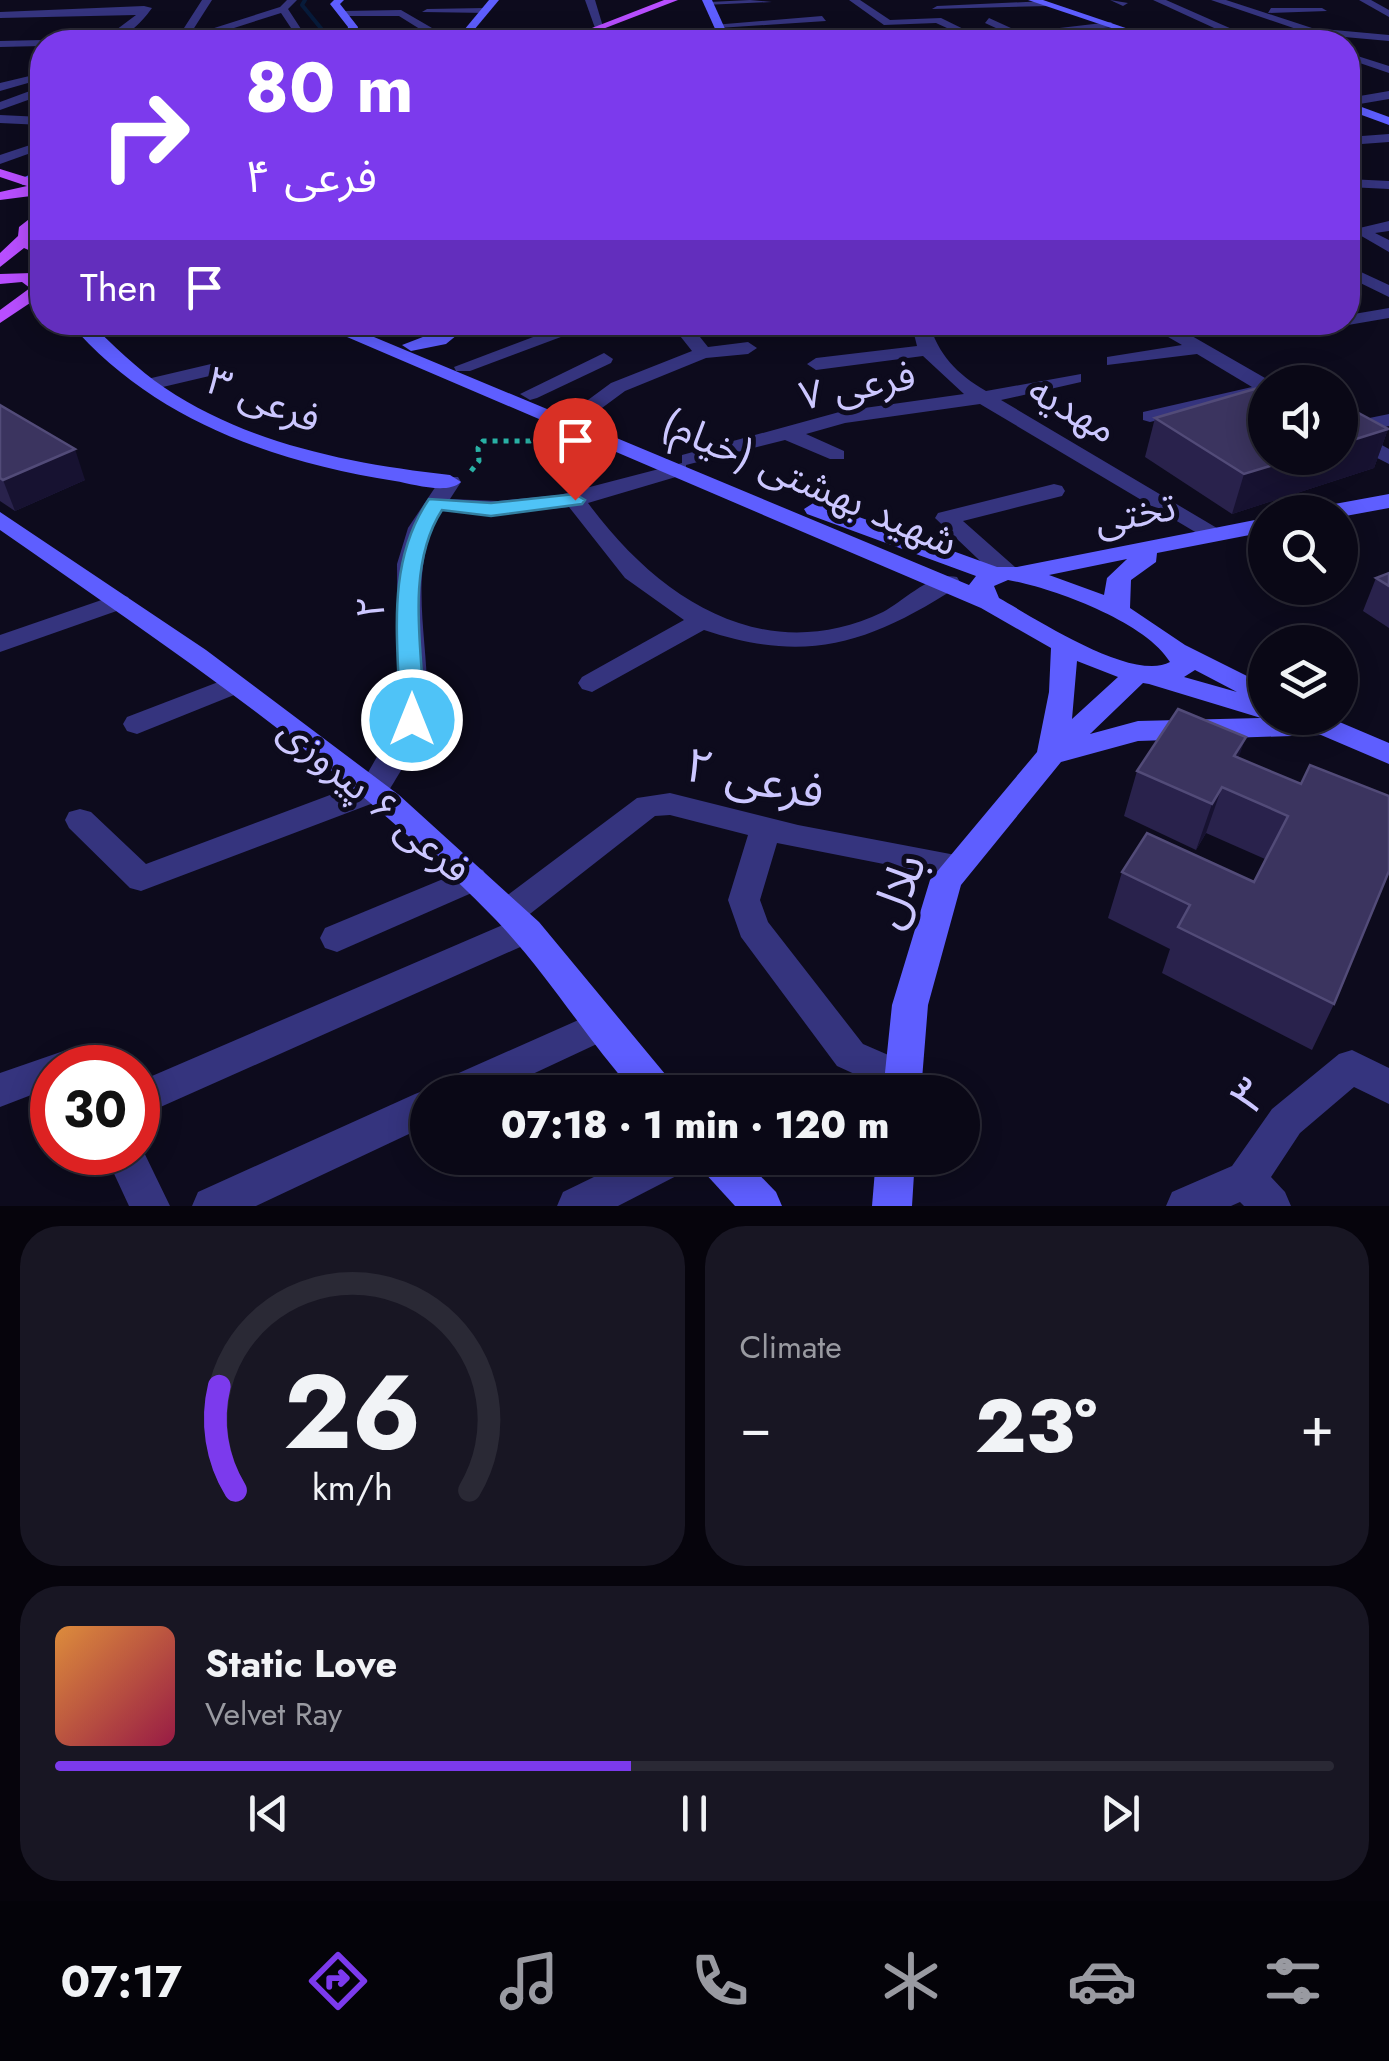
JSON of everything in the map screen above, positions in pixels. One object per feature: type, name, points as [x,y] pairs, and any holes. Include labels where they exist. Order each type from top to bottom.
[{"type":"main road","points":[[339,0],[335,4],[352,30]]},
{"type":"main road","points":[[469,30],[494,0]]},
{"type":"main road","points":[[594,30],[674,0]]},
{"type":"main road","points":[[615,30],[694,0]]},
{"type":"main road","points":[[1040,2],[1126,30]]},
{"type":"main road","points":[[1360,109],[1389,121]]},
{"type":"main road","points":[[0,172],[30,180]]},
{"type":"main road","points":[[0,196],[30,192]]},
{"type":"main road","points":[[0,196],[30,213]]},
{"type":"main road","points":[[0,262],[24,238],[24,230],[30,224]]},
{"type":"main road","points":[[24,238],[30,242]]},
{"type":"main road","points":[[0,280],[30,280]]},
{"type":"main road","points":[[0,318],[30,297]]},
{"type":"main road","name":"فرعی ۳","points":[[93,335],[150,384],[216,421],[309,457],[443,493]]},
{"type":"main road","name":"شهید بهشتی (خیام)","points":[[355,335],[684,464],[948,582],[1064,643],[1148,677]]},
{"type":"main road","name":"شهید بهشتی (خیام)","points":[[385,335],[530,394],[574,420]]},
{"type":"main road","points":[[411,346],[440,340],[445,335]]},
{"type":"main road","points":[[455,335],[458,365]]},
{"type":"main road","name":"شهید بهشتی (خیام)","points":[[684,464],[1119,613],[1182,652]]},
{"type":"main road","points":[[1358,507],[1389,501]]},
{"type":"main road","name":"فرعی ۶ پیروزی","points":[[0,519],[234,684],[373,791],[516,921],[643,1075]]},
{"type":"main road","name":"تختی","points":[[1007,573],[1248,528]]},
{"type":"main road","points":[[1119,613],[1113,592],[1121,571],[1172,544]]},
{"type":"main road","points":[[990,603],[981,592],[982,582],[1007,573]]},
{"type":"main road","points":[[1064,643],[1063,692],[1051,755],[1138,731],[1248,725]]},
{"type":"main road","points":[[1182,652],[1248,687]]},
{"type":"main road","name":"بلال","points":[[903,1075],[910,1005],[946,880],[955,866],[1051,755],[1148,677],[1177,675],[1185,665],[1182,652]]},
{"type":"main road","points":[[1148,677],[1248,705]]},
{"type":"main road","points":[[1343,735],[1389,754]]},
{"type":"main road","points":[[734,1175],[762,1206]]},
{"type":"main road","points":[[892,1206],[895,1175]]},
{"type":"street","points":[[65,13],[74,0]]},
{"type":"street","points":[[124,30],[151,0]]},
{"type":"street","points":[[188,30],[207,0]]},
{"type":"street","points":[[590,0],[600,28]]},
{"type":"street","points":[[854,0],[888,24],[936,10],[1040,2]]},
{"type":"street","points":[[936,10],[948,0]]},
{"type":"street","points":[[1158,0],[1226,30]]},
{"type":"street","points":[[1216,0],[1307,30]]},
{"type":"street","points":[[1364,0],[1389,14]]},
{"type":"street","points":[[712,11],[767,2]]},
{"type":"street","points":[[215,30],[288,4],[297,30]]},
{"type":"street","points":[[712,11],[791,10]]},
{"type":"street","points":[[869,12],[920,10]]},
{"type":"street","points":[[936,10],[957,18]]},
{"type":"street","points":[[936,10],[965,30]]},
{"type":"street","points":[[1016,14],[1068,10]]},
{"type":"street","points":[[427,12],[485,11]]},
{"type":"street","points":[[712,11],[822,19]]},
{"type":"street","points":[[1251,11],[1321,17],[1284,24]]},
{"type":"street","points":[[0,14],[144,12]]},
{"type":"street","points":[[344,14],[401,13],[428,30]]},
{"type":"street","points":[[989,20],[1009,30]]},
{"type":"street","points":[[0,29],[132,25]]},
{"type":"street","points":[[1056,29],[1111,25]]},
{"type":"street","points":[[1360,34],[1389,34]]},
{"type":"street","points":[[0,44],[30,43]]},
{"type":"street","points":[[1360,60],[1389,70]]},
{"type":"street","points":[[0,87],[30,79]]},
{"type":"street","points":[[0,106],[30,95]]},
{"type":"street","points":[[1360,101],[1389,95]]},
{"type":"street","points":[[0,119],[30,120]]},
{"type":"street","points":[[1360,141],[1389,138]]},
{"type":"street","points":[[0,160],[30,149]]},
{"type":"street","points":[[1360,183],[1389,186]]},
{"type":"street","points":[[1389,226],[1360,230],[1389,247]]},
{"type":"street","points":[[1360,262],[1389,258]]},
{"type":"street","points":[[1360,276],[1389,292]]},
{"type":"street","points":[[1360,318],[1389,313]]},
{"type":"street","points":[[458,365],[551,335]]},
{"type":"street","points":[[688,335],[703,353]]},
{"type":"street","points":[[816,364],[927,350],[926,335]]},
{"type":"street","points":[[1177,335],[1248,377]]},
{"type":"street","points":[[574,420],[618,387],[703,353],[748,348]]},
{"type":"street","points":[[1114,361],[1199,348]]},
{"type":"street","name":"مهدیه","points":[[927,350],[959,383],[981,398],[1215,534]]},
{"type":"street","points":[[530,394],[604,359]]},
{"type":"street","points":[[150,384],[211,370]]},
{"type":"street","name":"فرعی ۷","points":[[443,493],[491,510],[575,500],[843,417],[981,398],[1074,378]]},
{"type":"street","points":[[1150,416],[1248,391]]},
{"type":"street","points":[[1358,427],[1389,420]]},
{"type":"street","points":[[790,434],[837,455]]},
{"type":"street","points":[[1358,441],[1389,458]]},
{"type":"street","points":[[1007,573],[946,518],[1054,492]]},
{"type":"street","name":"۲","points":[[373,791],[412,720],[409,564],[420,528],[443,493]]},
{"type":"street","points":[[575,500],[604,546],[646,585],[704,620],[749,638],[790,641],[884,621],[948,582]]},
{"type":"street","points":[[0,644],[120,602]]},
{"type":"street","points":[[592,683],[704,620]]},
{"type":"street","points":[[137,724],[234,684]]},
{"type":"street","points":[[80,820],[141,878],[373,791]]},
{"type":"street","name":"فرعی ۲","points":[[160,1090],[516,921],[648,806],[670,804],[765,830],[955,866]]},
{"type":"street","points":[[765,830],[744,900],[754,928],[850,1055],[884,1075]]},
{"type":"street","points":[[337,938],[472,879]]},
{"type":"street","points":[[493,1075],[601,1025]]},
{"type":"street","name":"۳","points":[[1186,1206],[1259,1193],[1286,1121],[1352,1066],[1389,1088]]},
{"type":"street","points":[[0,1090],[30,1080]]},
{"type":"street","points":[[212,1206],[410,1114]]},
{"type":"street","points":[[134,1175],[150,1206]]},
{"type":"street","points":[[578,1206],[639,1175]]},
{"type":"path","points":[[443,493],[480,461],[478,448],[483,440],[530,441],[574,420]]},
{"type":"building","points":[[1248,391],[1248,473],[1244,474],[1155,418]]},
{"type":"building","points":[[0,405],[75,449],[3,480]]},
{"type":"building","points":[[1358,413],[1388,429],[1358,438]]},
{"type":"building","points":[[1389,573],[1389,586],[1376,578]]},
{"type":"building","points":[[1178,709],[1246,737],[1234,756],[1301,784],[1310,765],[1389,796],[1389,871],[1334,1004],[1178,927],[1190,905],[1122,872],[1147,833],[1254,882],[1288,816],[1222,787],[1212,804],[1137,771]]},
{"type":"waterway","points":[[305,0],[302,5],[322,30]]},
{"type":"route","points":[[412,720],[409,564],[420,528],[436,504],[491,510],[575,500]]}]
